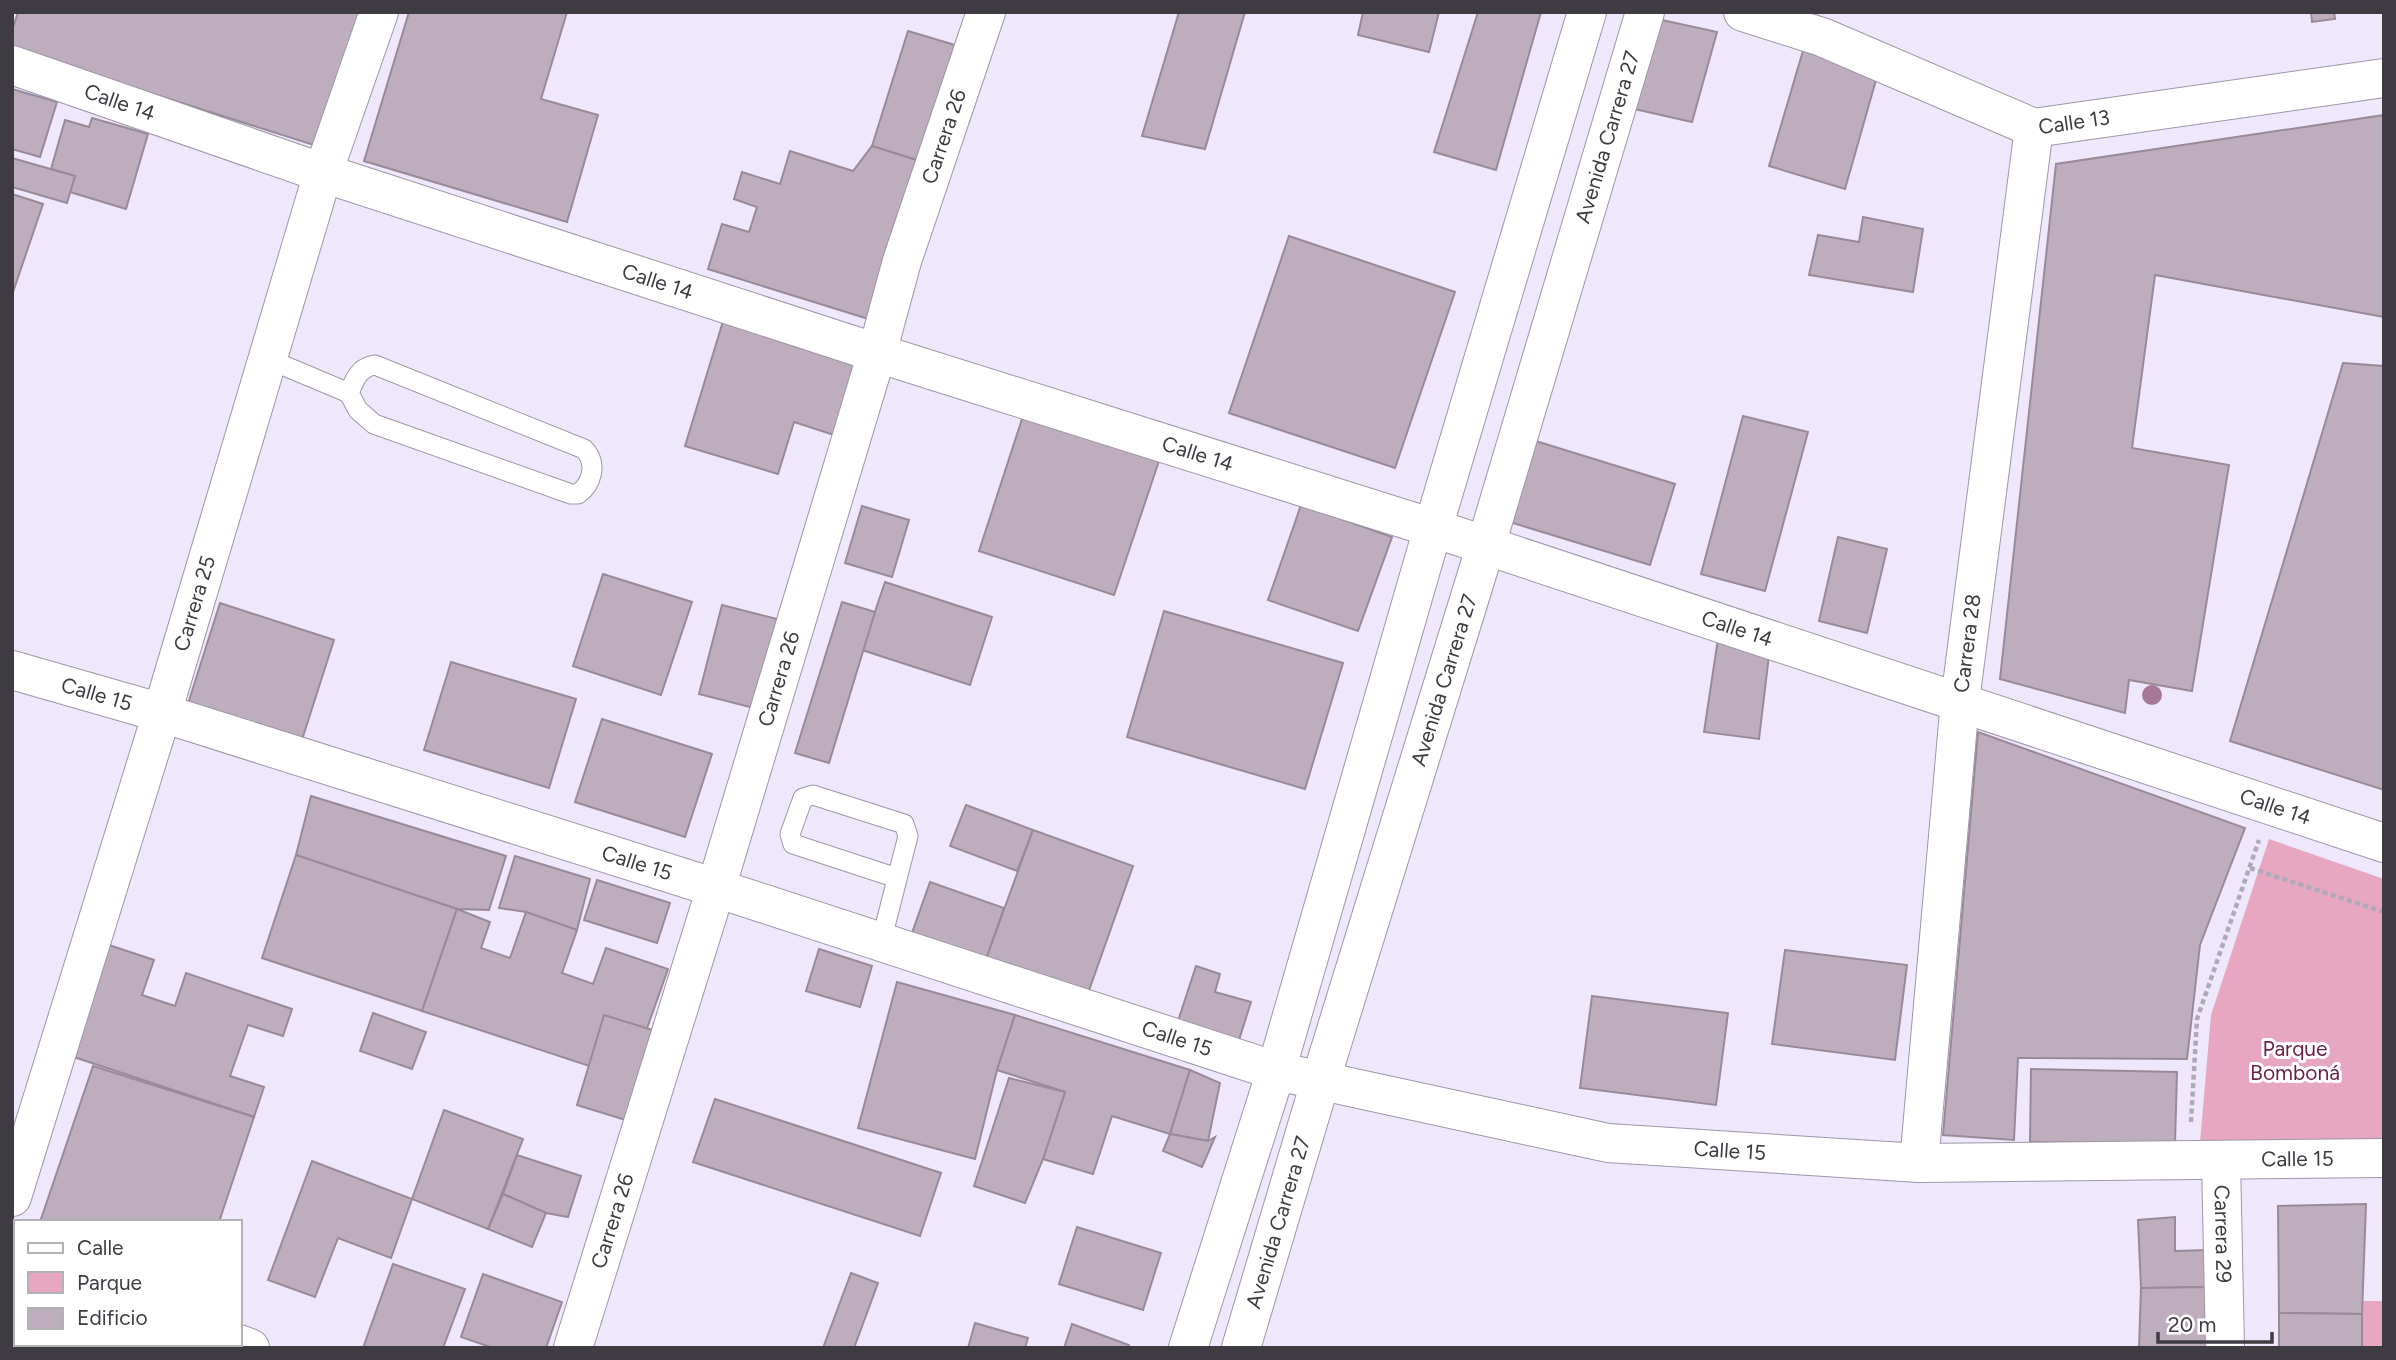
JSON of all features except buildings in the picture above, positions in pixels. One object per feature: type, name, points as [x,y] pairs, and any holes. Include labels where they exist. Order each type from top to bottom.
[{"type":"street","name":"Carrera 25","points":[[12,1197],[162,713],[323,173],[379,12]]},
{"type":"street","name":"Carrera 26","points":[[573,1348],[716,888],[877,354],[902,261],[986,12]]},
{"type":"street","points":[[1188,1348],[1276,1071],[1433,527],[1587,12]]},
{"type":"street","name":"Avenida Carrera 27","points":[[1241,1348],[1645,12]]},
{"type":"street","name":"Calle 13","points":[[1743,12],[1822,37],[2034,128],[2384,78]]},
{"type":"street","name":"Calle 14","points":[[12,65],[323,173],[877,354],[1433,527],[2384,843]]},
{"type":"street","name":"Carrera 28","points":[[1919,1163],[1960,701],[2034,128]]},
{"type":"street","name":"Calle 15","points":[[12,670],[162,713],[716,888],[1276,1071],[1608,1143],[1919,1163],[2384,1158]]},
{"type":"street","name":"Carrera 29","points":[[2221,1160],[2225,1348]]},
{"type":"lane","points":[[268,359],[349,393],[358,410],[374,424],[571,494],[578,494],[585,489],[593,464],[584,449],[375,365],[365,366],[356,376],[349,393]]},
{"type":"lane","points":[[881,942],[908,835],[904,824],[813,795],[803,798],[790,834],[793,844],[897,878]]},
{"type":"path","points":[[2181,1161],[2191,1120],[2197,1019],[2270,806]]},
{"type":"path","points":[[2250,868],[2384,912]]},
{"type":"green space","name":"Parque Bomboná","points":[[2269,839],[2384,879],[2384,1147],[2199,1154],[2211,1015]]},
{"type":"green space","points":[[2363,1301],[2384,1301],[2384,1348],[2362,1348]]}]
